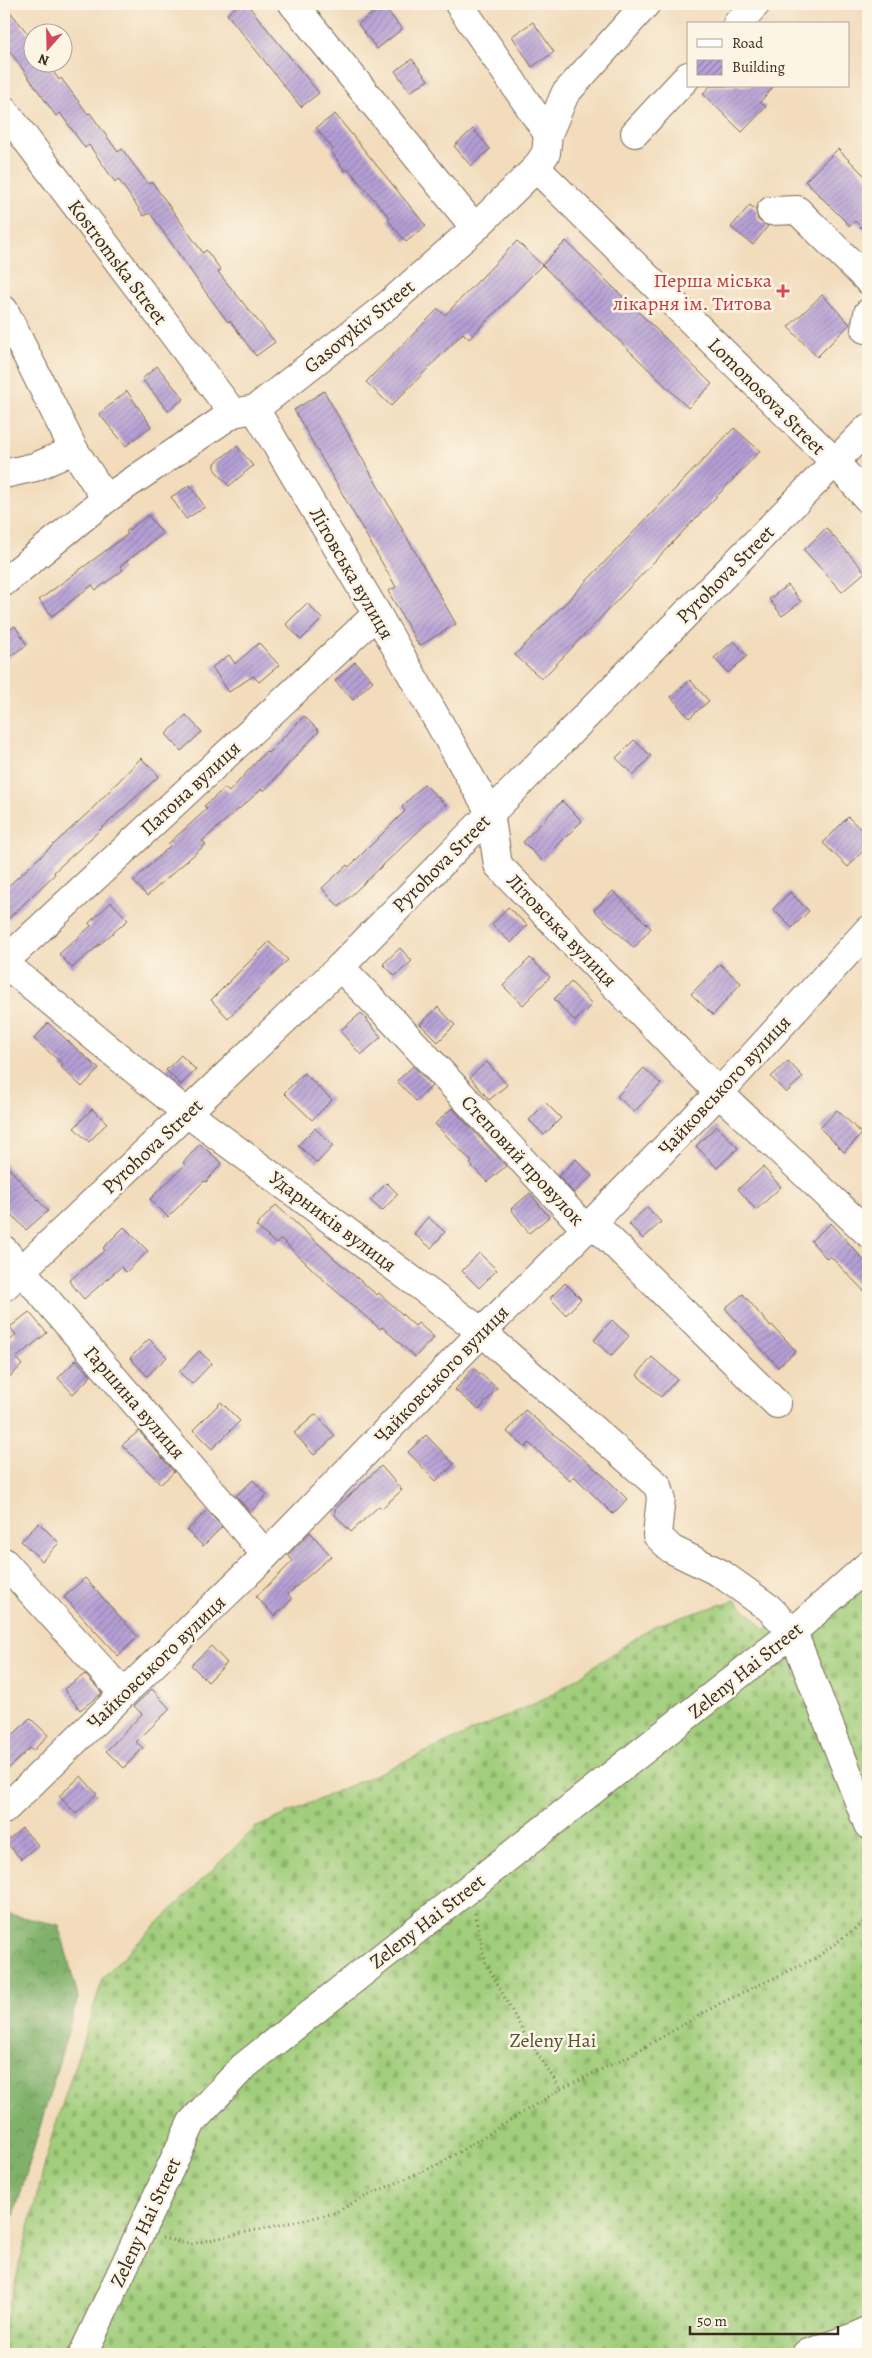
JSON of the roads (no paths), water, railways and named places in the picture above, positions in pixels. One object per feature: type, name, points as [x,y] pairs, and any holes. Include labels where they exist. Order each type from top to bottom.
[{"type":"street","points":[[293,4],[475,228]]},
{"type":"street","points":[[459,4],[548,134]]},
{"type":"street","name":"Gasovykiv Street","points":[[4,582],[106,499],[244,411],[389,304],[475,228],[536,168],[546,153],[548,134],[565,94],[646,4]]},
{"type":"street","points":[[739,22],[756,4]]},
{"type":"street","points":[[634,133],[687,77]]},
{"type":"street","name":"Kostromska Street","points":[[4,110],[244,411]]},
{"type":"street","name":"Lomonosova Street","points":[[536,168],[834,462],[868,499]]},
{"type":"street","points":[[771,211],[797,210],[868,280]]},
{"type":"street","points":[[4,310],[74,450],[106,499]]},
{"type":"street","name":"Літовська вулиця","points":[[244,411],[377,614],[490,812],[498,865],[719,1093],[868,1233]]},
{"type":"street","name":"Pyrohova Street","points":[[9,1269],[187,1113],[340,967],[868,428]]},
{"type":"street","points":[[4,474],[35,467],[74,450]]},
{"type":"street","name":"Патона вулиця","points":[[4,962],[377,614]]},
{"type":"street","name":"Чайковського вулиця","points":[[4,1810],[266,1554],[482,1332],[586,1229],[719,1093],[868,930]]},
{"type":"street","name":"Ударників вулиця","points":[[4,962],[187,1113],[482,1332],[658,1486],[661,1497],[657,1535],[671,1549],[727,1578],[769,1608],[793,1632]]},
{"type":"street","name":"Степовий провулок","points":[[340,967],[394,1022],[586,1229],[598,1228],[777,1404]]},
{"type":"street","name":"Гаршина вулиця","points":[[9,1269],[266,1554]]},
{"type":"street","points":[[4,1562],[123,1694]]},
{"type":"street","name":"Zeleny Hai Street","points":[[83,2354],[192,2122],[243,2067],[793,1632],[868,1565]]},
{"type":"street","points":[[793,1632],[868,1825]]},
{"type":"street","points":[[806,2354],[860,2335],[868,2330]]},
{"type":"place","name":"Перша міська лікарня ім. Титова","points":[[783,291]]},
{"type":"park label","name":"Zeleny Hai","points":[[553,2040]]}]
